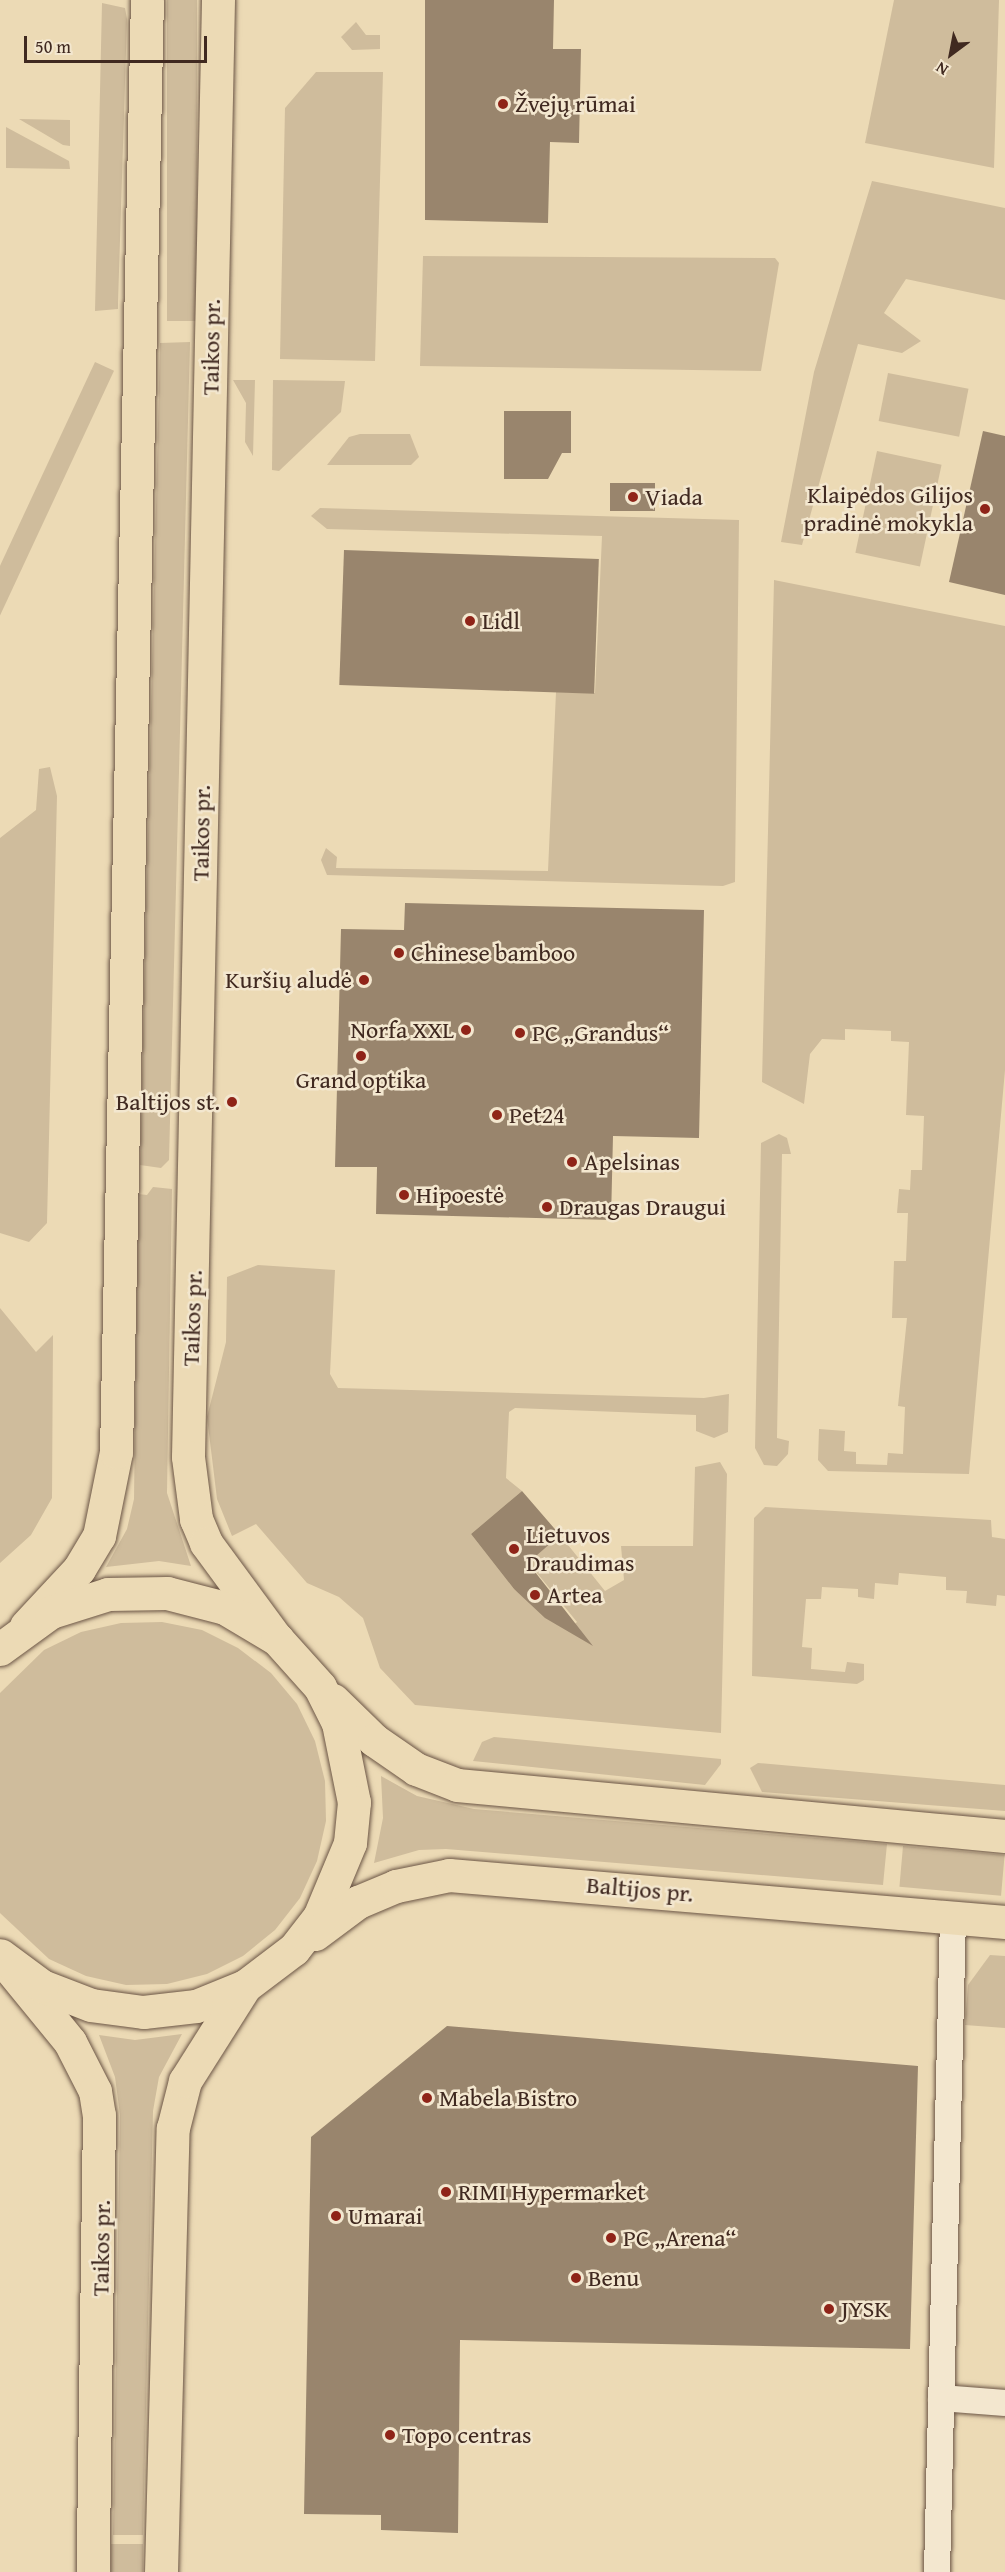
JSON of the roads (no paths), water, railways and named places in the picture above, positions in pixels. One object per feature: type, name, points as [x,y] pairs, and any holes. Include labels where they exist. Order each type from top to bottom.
[{"type":"main road","points":[[0,1649],[25,1628],[79,1569],[99,1536],[116,1452],[147,0]]},
{"type":"main road","name":"Taikos pr.","points":[[218,0],[188,1457],[196,1519],[206,1543],[277,1639]]},
{"type":"main road","points":[[25,1628],[79,1601],[128,1592],[168,1593],[225,1608],[277,1639],[320,1687],[374,1740],[416,1769],[457,1785],[1005,1836]]},
{"type":"main road","points":[[294,1949],[338,1881],[352,1823],[350,1762],[320,1687]]},
{"type":"main road","name":"Baltijos pr.","points":[[245,1986],[358,1902],[396,1886],[449,1875],[1005,1922]]},
{"type":"main road","points":[[0,1956],[42,1986],[91,2005],[143,2012],[196,2006],[245,1986]]},
{"type":"main road","name":"Taikos pr.","points":[[0,1956],[70,2042],[95,2091],[99,2115],[93,2572]]},
{"type":"main road","points":[[161,2572],[173,2128],[185,2081],[245,1986]]},
{"type":"street","points":[[936,2572],[953,1917]]},
{"type":"street","points":[[942,2398],[1005,2403]]},
{"type":"place","name":"Žvejų rūmai","points":[[503,104]]},
{"type":"place","name":"Viada","points":[[633,497]]},
{"type":"place","name":"Klaipėdos Gilijos pradinė mokykla","points":[[985,509]]},
{"type":"place","name":"Lidl","points":[[470,621]]},
{"type":"place","name":"Chinese bamboo","points":[[399,953]]},
{"type":"place","name":"Kuršių aludė","points":[[364,980]]},
{"type":"place","name":"Norfa XXL","points":[[466,1030]]},
{"type":"place","name":"PC „Grandus“","points":[[520,1033]]},
{"type":"place","name":"Grand optika","points":[[361,1056]]},
{"type":"place","name":"Baltijos st.","points":[[232,1102]]},
{"type":"place","name":"Pet24","points":[[497,1115]]},
{"type":"place","name":"Apelsinas","points":[[572,1162]]},
{"type":"place","name":"Hipoestė","points":[[404,1195]]},
{"type":"place","name":"Draugas Draugui","points":[[547,1207]]},
{"type":"place","name":"Lietuvos Draudimas","points":[[514,1549]]},
{"type":"place","name":"Artea","points":[[535,1595]]},
{"type":"place","name":"Mabela Bistro","points":[[427,2098]]},
{"type":"place","name":"RIMI Hypermarket","points":[[446,2192]]},
{"type":"place","name":"Umarai","points":[[336,2216]]},
{"type":"place","name":"PC „Arena“","points":[[611,2238]]},
{"type":"place","name":"Benu","points":[[576,2278]]},
{"type":"place","name":"JYSK","points":[[829,2309]]},
{"type":"place","name":"Topo centras","points":[[390,2435]]}]
